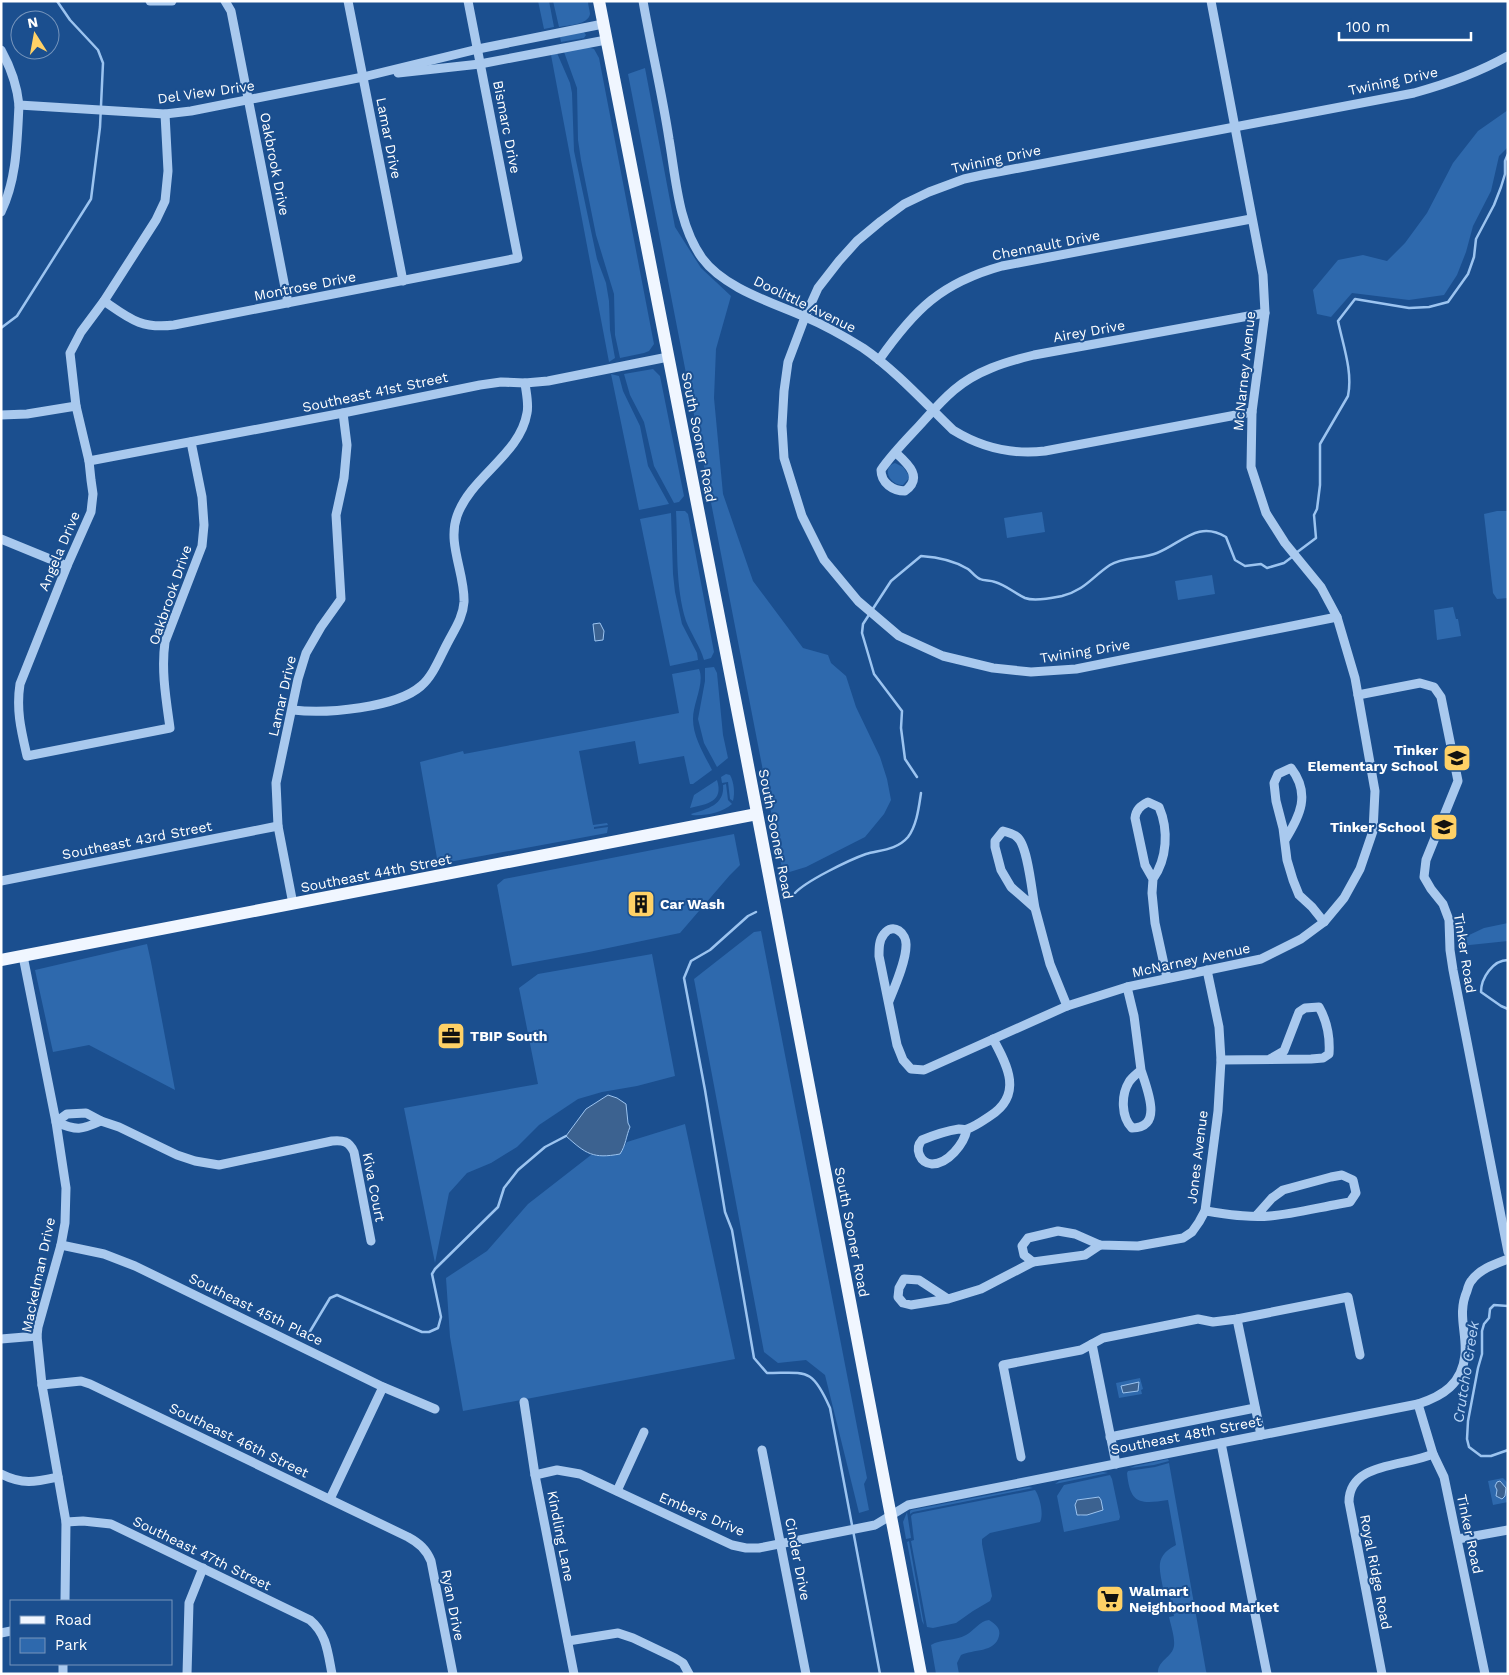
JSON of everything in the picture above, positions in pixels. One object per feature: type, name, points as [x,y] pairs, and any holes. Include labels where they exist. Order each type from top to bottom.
[{"type":"main road","name":"South Sooner Road","points":[[599,1],[921,1674]]},
{"type":"main road","name":"Southeast 44th Street","points":[[1,960],[757,814]]},
{"type":"street","points":[[150,1],[172,1]]},
{"type":"street","name":"Oakbrook Drive","points":[[226,1],[231,11],[288,303]]},
{"type":"street","name":"Lamar Drive","points":[[348,1],[403,281]]},
{"type":"street","name":"Bismarc Drive","points":[[468,1],[518,258]]},
{"type":"street","name":"Doolittle Avenue","points":[[643,1],[677,190],[685,223],[692,242],[703,260],[722,277],[742,289],[838,333],[879,360],[953,430],[966,438],[990,448],[1017,452],[1045,451],[1252,412]]},
{"type":"street","name":"McNarney Avenue","points":[[889,1001],[897,1045],[903,1060],[911,1068],[924,1070],[1067,1006],[1127,987],[1261,959],[1301,939],[1324,922],[1344,898],[1360,869],[1374,831],[1375,791],[1358,694],[1337,617],[1321,587],[1285,543],[1266,513],[1251,467],[1252,412],[1265,313],[1263,275],[1211,1]]},
{"type":"street","name":"Del View Drive","points":[[19,105],[165,114],[363,77],[478,48],[603,24]]},
{"type":"street","name":"Del View Drive","points":[[363,77],[480,64],[606,40]]},
{"type":"street","points":[[1,50],[12,70],[19,105],[12,186],[1,212]]},
{"type":"street","name":"Twining Drive","points":[[1337,617],[1076,669],[1031,672],[993,668],[943,656],[900,636],[881,622],[867,610],[824,560],[802,516],[784,458],[782,426],[788,362],[818,288],[858,241],[904,204],[936,188],[982,175],[1414,93],[1454,82],[1508,56]]},
{"type":"street","name":"Angela Drive","points":[[165,114],[168,171],[165,201],[156,220],[104,301],[81,332],[70,353],[76,406],[89,461],[93,494],[91,512],[67,566],[20,684],[17,701],[27,756],[170,728]]},
{"type":"street","name":"Chennault Drive","points":[[879,360],[900,331],[937,295],[977,274],[1002,266],[1251,219]]},
{"type":"street","name":"Montrose Drive","points":[[104,301],[125,316],[140,323],[160,327],[518,258]]},
{"type":"street","name":"Airey Drive","points":[[895,452],[953,391],[963,383],[978,374],[1012,360],[1265,313]]},
{"type":"street","name":"Southeast 41st Street","points":[[89,461],[343,413],[480,384],[548,381],[668,357]]},
{"type":"street","points":[[293,710],[307,712],[335,710],[381,703],[408,695],[423,685],[435,667],[460,619],[464,603],[463,584],[454,532],[457,516],[468,495],[515,441],[523,428],[527,411],[525,383]]},
{"type":"street","points":[[1,415],[27,414],[76,406]]},
{"type":"street","name":"Lamar Drive","points":[[293,904],[278,826],[276,782],[293,710],[298,679],[306,653],[321,627],[341,599],[336,515],[344,478],[347,445],[343,413]]},
{"type":"street","name":"Oakbrook Drive","points":[[170,728],[165,696],[163,657],[165,642],[202,546],[204,525],[202,497],[191,442]]},
{"type":"street","points":[[1,539],[67,566]]},
{"type":"street","name":"Tinker Road","points":[[1358,694],[1420,684],[1434,687],[1441,697],[1458,781],[1426,860],[1424,878],[1443,904],[1448,920],[1453,970],[1508,1252]]},
{"type":"street","points":[[1285,840],[1296,823],[1302,796],[1301,786],[1291,768],[1278,774],[1274,783],[1288,860],[1299,895],[1324,922]]},
{"type":"street","points":[[1153,879],[1145,864],[1135,818],[1135,813],[1140,806],[1148,802],[1159,807],[1163,814],[1165,840],[1163,858],[1159,870],[1153,879],[1152,893],[1155,923],[1167,978]]},
{"type":"street","name":"Southeast 43rd Street","points":[[1,881],[278,826]]},
{"type":"street","points":[[1035,908],[1011,887],[1001,870],[994,847],[995,841],[1003,831],[1018,837],[1022,843],[1026,854],[1035,908],[1050,964],[1067,1006]]},
{"type":"street","points":[[898,929],[902,933],[906,945],[900,971],[889,1001],[879,956],[880,942],[884,932],[898,929]]},
{"type":"street","name":"Mackelman Drive","points":[[23,956],[56,1122],[66,1188],[65,1223],[61,1245],[37,1336],[42,1385],[66,1522],[64,1600]]},
{"type":"street","name":"Jones Avenue","points":[[1033,1262],[1024,1255],[1022,1246],[1028,1238],[1058,1231],[1075,1234],[1100,1245],[1138,1246],[1183,1238],[1192,1232],[1205,1211],[1218,1111],[1221,1060],[1219,1027],[1207,970]]},
{"type":"street","points":[[1127,987],[1134,1016],[1141,1070],[1152,1116],[1142,1128],[1132,1128],[1126,1122],[1124,1112],[1125,1089],[1130,1080],[1141,1070]]},
{"type":"street","points":[[1221,1060],[1323,1058],[1329,1054],[1330,1045],[1324,1016],[1319,1007],[1305,1008],[1299,1012],[1284,1051],[1270,1059]]},
{"type":"street","points":[[967,1129],[963,1141],[944,1159],[930,1164],[925,1162],[919,1154],[919,1144],[922,1140],[960,1129],[967,1129],[996,1113],[1006,1103],[1011,1083],[1008,1068],[993,1039]]},
{"type":"street","points":[[56,1122],[68,1114],[86,1113],[101,1121]]},
{"type":"street","points":[[78,1114],[81,1128]]},
{"type":"street","points":[[56,1122],[73,1129],[101,1121]]},
{"type":"street","name":"Kiva Court","points":[[101,1121],[119,1127],[177,1155],[195,1161],[219,1165],[332,1141],[346,1141],[351,1145],[354,1152],[371,1241]]},
{"type":"street","points":[[1205,1211],[1237,1216],[1256,1216],[1271,1216],[1350,1202],[1356,1193],[1353,1180],[1342,1175],[1298,1184],[1283,1190],[1272,1198],[1256,1216]]},
{"type":"street","name":"Southeast 45th Place","points":[[61,1245],[104,1254],[128,1263],[435,1409]]},
{"type":"street","points":[[948,1299],[918,1280],[904,1279],[899,1288],[898,1297],[903,1303],[912,1305],[948,1299],[981,1289],[1033,1262],[1084,1255],[1100,1245]]},
{"type":"street","name":"Southeast 48th Street","points":[[891,1515],[908,1505],[1418,1404],[1436,1398],[1448,1391],[1460,1374],[1465,1355],[1462,1314],[1464,1298],[1471,1280],[1484,1270],[1508,1259]]},
{"type":"street","points":[[1021,1457],[1004,1365],[1081,1350],[1103,1338],[1198,1319],[1213,1322],[1237,1319],[1348,1298],[1360,1355]]},
{"type":"street","points":[[1237,1319],[1261,1435]]},
{"type":"street","points":[[1,1339],[37,1336]]},
{"type":"street","points":[[1092,1344],[1116,1464]]},
{"type":"street","name":"Southeast 46th Street","points":[[42,1385],[81,1381],[90,1384],[330,1499],[419,1544]]},
{"type":"street","points":[[330,1499],[384,1386]]},
{"type":"street","name":"Kindling Lane","points":[[524,1402],[535,1474],[574,1674]]},
{"type":"street","name":"Tinker Road","points":[[1418,1404],[1433,1454],[1444,1477],[1485,1674]]},
{"type":"street","points":[[1110,1437],[1255,1408]]},
{"type":"street","points":[[617,1491],[644,1432]]},
{"type":"street","points":[[1221,1443],[1267,1674]]},
{"type":"street","name":"Cinder Drive","points":[[762,1450],[806,1674]]},
{"type":"street","name":"Royal Ridge Road","points":[[1382,1674],[1349,1502],[1350,1490],[1359,1477],[1373,1470],[1420,1460],[1433,1454]]},
{"type":"street","name":"Embers Drive","points":[[535,1474],[557,1470],[580,1474],[732,1545],[746,1548],[759,1548],[874,1525],[891,1515]]},
{"type":"street","points":[[1,1474],[22,1482],[34,1482],[58,1477]]},
{"type":"street","name":"Southeast 47th Street","points":[[66,1522],[97,1521],[111,1524],[310,1620],[320,1630],[325,1640],[332,1674]]},
{"type":"street","points":[[1458,1539],[1508,1530]]},
{"type":"street","name":"Ryan Drive","points":[[419,1544],[431,1561],[453,1674]]},
{"type":"street","points":[[187,1674],[189,1603],[203,1568]]},
{"type":"street","points":[[568,1640],[618,1633],[675,1658],[683,1663],[689,1674]]},
{"type":"green space","points":[[538,1],[549,1],[554,27],[544,29]]},
{"type":"green space","points":[[553,1],[588,1],[590,14],[582,22],[559,27]]},
{"type":"green space","points":[[583,31],[586,35],[584,38],[561,42],[560,37]]},
{"type":"green space","points":[[587,47],[594,49],[599,58],[654,344],[649,351],[620,358],[615,335],[614,294],[596,235],[581,160],[578,140],[577,88],[564,52]]},
{"type":"green space","points":[[557,53],[570,83],[574,151],[597,259],[606,283],[610,330],[615,358],[609,362],[551,55]]},
{"type":"green space","points":[[645,68],[675,227],[701,268],[731,296],[716,349],[714,398],[723,494],[753,581],[803,648],[828,655],[831,663],[846,676],[856,707],[880,757],[891,800],[884,814],[865,837],[806,867],[783,874],[628,74]]},
{"type":"green space","points":[[1508,110],[1508,147],[1499,156],[1491,191],[1473,226],[1457,275],[1444,295],[1409,300],[1352,293],[1331,317],[1317,314],[1313,290],[1338,260],[1363,255],[1387,261],[1405,243],[1427,213],[1453,163],[1478,131]]},
{"type":"green space","points":[[653,369],[660,376],[684,496],[679,502],[674,503],[654,466],[644,422],[630,395],[624,374]]},
{"type":"green space","points":[[611,374],[619,376],[623,391],[640,426],[648,466],[669,504],[639,510]]},
{"type":"green space","points":[[895,463],[903,467],[910,477],[903,485],[895,483],[889,476],[888,469]]},
{"type":"green space","points":[[676,511],[685,511],[688,514],[714,652],[711,658],[704,660],[686,621],[682,607]]},
{"type":"green space","points":[[1508,511],[1508,598],[1497,599],[1493,593],[1484,514]]},
{"type":"green space","points":[[1042,512],[1045,532],[1007,538],[1004,518]]},
{"type":"green space","points":[[671,513],[675,592],[682,624],[697,653],[698,660],[670,666],[640,519]]},
{"type":"green space","points":[[1212,575],[1215,594],[1178,600],[1175,581]]},
{"type":"green space","points":[[1453,607],[1456,619],[1458,619],[1461,636],[1437,640],[1434,610]]},
{"type":"green space","points":[[714,667],[717,673],[723,735],[728,758],[717,767],[704,743],[698,719],[705,681],[705,668]]},
{"type":"green space","points":[[699,669],[701,680],[693,726],[712,770],[693,784],[690,784],[684,756],[639,764],[635,741],[579,751],[593,825],[607,823],[608,825],[594,827],[594,829],[608,827],[607,833],[438,864],[420,762],[463,751],[464,754],[679,713],[672,674]]},
{"type":"green space","points":[[726,774],[730,775],[732,781],[733,801],[730,799],[728,782],[722,783],[721,777]]},
{"type":"green space","points":[[717,780],[719,787],[716,797],[708,803],[690,808],[694,795]]},
{"type":"green space","points":[[726,784],[728,800],[732,804],[723,810],[713,813],[691,814],[709,808],[718,802],[723,792],[723,785]]},
{"type":"green space","name":"Car Wash","points":[[734,834],[740,865],[680,933],[512,966],[497,885],[504,879]]},
{"type":"green space","points":[[1508,923],[1508,941],[1460,946],[1467,936],[1484,928]]},
{"type":"green space","points":[[761,931],[867,1478],[864,1484],[869,1510],[859,1513],[825,1375],[806,1360],[778,1363],[764,1352],[694,979],[754,932]]},
{"type":"green space","points":[[147,944],[175,1090],[89,1045],[53,1052],[35,970]]},
{"type":"green space","points":[[652,954],[675,1076],[578,1099],[539,1125],[517,1147],[491,1163],[467,1173],[449,1193],[435,1263],[404,1108],[538,1084],[519,988],[538,974]]},
{"type":"green space","points":[[685,1124],[735,1359],[463,1411],[450,1337],[446,1278],[487,1251],[528,1204],[591,1155],[620,1154],[627,1142]]},
{"type":"green space","points":[[1140,1378],[1143,1389],[1141,1390],[1142,1394],[1119,1398],[1116,1383]]},
{"type":"green space","points":[[1168,1459],[1169,1461],[1154,1465],[1130,1468],[1135,1466]]},
{"type":"green space","points":[[1169,1463],[1207,1674],[1158,1674],[1160,1665],[1171,1653],[1174,1646],[1169,1617],[1174,1616],[1168,1587],[1163,1588],[1160,1563],[1165,1553],[1176,1545],[1168,1500],[1144,1502],[1138,1500],[1131,1491],[1127,1473],[1128,1471]]},
{"type":"green space","points":[[1103,1472],[1108,1473],[1055,1484],[1059,1481]]},
{"type":"green space","points":[[1110,1475],[1120,1517],[1119,1520],[1064,1532],[1057,1496],[1064,1485]],"holes":[[[1100,1498],[1103,1510],[1080,1516],[1075,1502],[1077,1500]]]},
{"type":"green space","points":[[1503,1478],[1508,1483],[1508,1502],[1493,1505],[1488,1481]]},
{"type":"green space","points":[[1029,1487],[1033,1488],[910,1514],[911,1510]]},
{"type":"green space","points":[[1035,1490],[1041,1506],[1042,1515],[1040,1522],[990,1533],[982,1539],[992,1596],[990,1601],[956,1623],[933,1628],[927,1627],[911,1541],[914,1540],[911,1516],[913,1514]]},
{"type":"green space","points":[[907,1512],[911,1538],[906,1539],[903,1522]]},
{"type":"green space","points":[[909,1541],[924,1625],[907,1542]]},
{"type":"green space","points":[[989,1620],[998,1628],[999,1636],[997,1641],[983,1650],[961,1655],[957,1663],[959,1674],[936,1674],[931,1645],[962,1637],[982,1622]]},
{"type":"shaded area","points":[[600,623],[604,631],[603,640],[595,641],[593,624]]},
{"type":"shaded area","points":[[608,1095],[626,1104],[630,1127],[624,1147],[620,1154],[603,1156],[590,1154],[566,1136],[586,1109]]},
{"type":"shaded area","points":[[1139,1382],[1138,1391],[1123,1393],[1121,1386]]},
{"type":"shaded area","points":[[1500,1481],[1506,1488],[1505,1496],[1502,1499],[1496,1496],[1497,1490],[1495,1486]]},
{"type":"shaded area","points":[[1099,1497],[1103,1510],[1087,1515],[1077,1515],[1075,1505],[1077,1500]]},
{"type":"waterway","points":[[1,328],[17,316],[91,199],[100,127],[103,63],[98,50],[70,20],[57,1]]},
{"type":"waterway","points":[[1296,553],[1316,538],[1314,515],[1317,509],[1320,485],[1320,444],[1348,396],[1348,368],[1338,321],[1355,299],[1409,308],[1429,307],[1448,302],[1468,274],[1474,257],[1476,239],[1501,187],[1508,154]]},
{"type":"waterway","points":[[917,777],[905,759],[901,728],[902,711],[874,674],[862,633],[863,624],[891,581],[921,556],[939,558],[957,564],[968,569],[980,579],[999,583],[1025,598],[1034,600],[1049,599],[1070,593],[1083,587],[1115,562],[1157,553],[1198,532],[1216,532],[1226,537],[1235,560],[1245,566],[1261,564],[1267,568],[1284,563],[1292,557]]},
{"type":"waterway","points":[[795,893],[808,883],[839,866],[866,854],[899,845],[908,837],[914,827],[921,793]]},
{"type":"waterway","points":[[756,912],[748,916],[710,950],[691,961],[684,978],[725,1212],[732,1230],[754,1358],[767,1373],[800,1373],[807,1375],[818,1385],[830,1408],[880,1674]]},
{"type":"waterway","name":"Crutcho Creek","points":[[1508,960],[1493,966],[1483,981],[1481,992],[1508,1009]]},
{"type":"waterway","points":[[306,1338],[330,1298],[337,1295],[422,1332],[429,1332],[438,1328],[441,1317],[432,1274],[435,1269],[498,1207],[504,1188],[518,1170],[545,1147],[566,1136]]},
{"type":"waterway","name":"Crutcho Creek","points":[[1508,1306],[1494,1305],[1490,1309],[1489,1318],[1484,1324],[1482,1331],[1482,1354],[1468,1421],[1467,1439],[1469,1447],[1481,1456],[1491,1456],[1508,1450]]},
{"type":"place","name":"Tinker Elementary School","points":[[1457,758]]},
{"type":"place","name":"Tinker School","points":[[1444,827]]},
{"type":"place","name":"Car Wash","points":[[641,904]]},
{"type":"place","name":"TBIP South","points":[[451,1036]]},
{"type":"place","name":"Walmart Neighborhood Market","points":[[1110,1599]]}]
